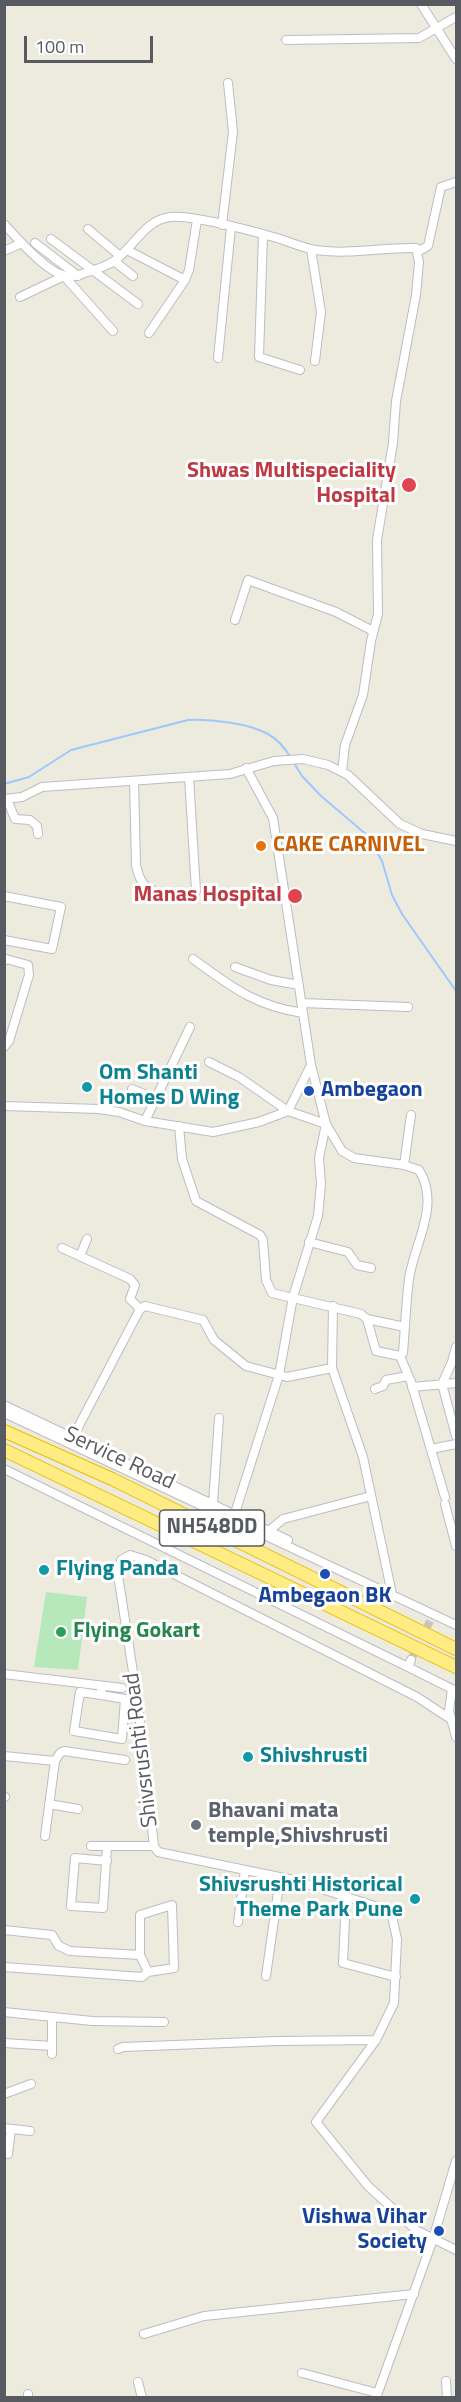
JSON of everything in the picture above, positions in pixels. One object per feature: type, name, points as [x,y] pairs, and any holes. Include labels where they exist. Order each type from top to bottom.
[{"type":"highway","name":"NH548DD","points":[[4,1431],[112,1479],[456,1649]]},
{"type":"highway","name":"NH548DD","points":[[4,1450],[456,1666]]},
{"type":"street","points":[[421,4],[456,59]]},
{"type":"street","points":[[286,40],[419,38],[456,18]]},
{"type":"street","points":[[218,358],[233,132],[228,83]]},
{"type":"street","points":[[417,252],[428,246],[441,187],[456,182]]},
{"type":"street","points":[[20,297],[64,276],[78,276],[93,271],[120,256],[157,220],[182,216],[263,234],[311,249],[356,252],[416,248],[419,262],[416,295],[396,401],[393,443],[377,540],[378,614],[373,631],[363,695],[345,745],[342,772]]},
{"type":"street","points":[[149,333],[189,270],[197,220]]},
{"type":"street","points":[[4,224],[33,255],[64,276],[113,331]]},
{"type":"street","points":[[88,229],[120,256],[133,276]]},
{"type":"street","points":[[263,234],[259,357],[300,370]]},
{"type":"street","points":[[51,239],[138,304]]},
{"type":"street","points":[[4,251],[22,243]]},
{"type":"street","points":[[35,243],[78,276]]},
{"type":"street","points":[[311,249],[321,312],[315,361]]},
{"type":"street","points":[[120,256],[185,279]]},
{"type":"street","points":[[235,620],[248,580],[336,612],[373,631]]},
{"type":"street","points":[[38,834],[37,826],[30,820],[15,819],[6,799],[22,797],[42,787],[230,774],[274,761],[303,759],[342,772],[364,789],[400,824],[422,834],[456,842]]},
{"type":"street","points":[[246,768],[273,818],[311,1065],[326,1124],[347,1155],[404,1165],[419,1170],[423,1177],[427,1199],[422,1239],[409,1280],[404,1353]]},
{"type":"street","points":[[134,781],[136,865],[140,878],[146,887],[188,900],[196,891],[189,777]]},
{"type":"street","points":[[4,896],[61,907],[52,949],[4,940]]},
{"type":"street","points":[[4,961],[6,959],[28,965],[29,975],[9,1041],[4,1047]]},
{"type":"street","points":[[193,959],[241,993],[260,1003],[279,1010],[303,1013]]},
{"type":"street","points":[[235,967],[271,980],[299,985]]},
{"type":"street","points":[[302,1004],[408,1007]]},
{"type":"street","points":[[145,1122],[190,1027]]},
{"type":"street","points":[[209,1062],[239,1077],[288,1111],[326,1124]]},
{"type":"street","points":[[4,1106],[99,1109],[120,1112],[145,1122],[213,1131],[260,1122],[288,1111],[311,1065]]},
{"type":"street","points":[[132,1089],[156,1099]]},
{"type":"street","points":[[404,1165],[411,1115]]},
{"type":"street","points":[[235,1513],[279,1375],[293,1297],[318,1216],[321,1184],[319,1158],[326,1124]]},
{"type":"street","points":[[179,1126],[182,1159],[196,1201],[260,1235],[263,1240],[267,1280],[272,1293],[333,1306],[361,1314],[367,1319],[405,1327]]},
{"type":"street","points":[[80,1256],[87,1239]]},
{"type":"street","points":[[309,1242],[348,1251],[357,1265],[371,1268]]},
{"type":"street","points":[[62,1248],[133,1281],[135,1285],[130,1299],[140,1309]]},
{"type":"street","points":[[73,1437],[140,1309],[145,1306],[203,1320],[214,1340],[246,1366],[291,1377],[332,1368]]},
{"type":"street","points":[[333,1306],[332,1368],[363,1457],[392,1594]]},
{"type":"street","points":[[367,1319],[376,1351],[400,1356],[408,1376],[431,1449],[456,1546]]},
{"type":"street","points":[[456,1352],[442,1384],[456,1437]]},
{"type":"street","points":[[375,1389],[383,1386],[386,1380],[408,1376]]},
{"type":"street","points":[[412,1387],[456,1383]]},
{"type":"street","name":"Service Road","points":[[4,1405],[270,1530],[302,1547],[306,1554],[392,1594],[432,1617],[456,1625]]},
{"type":"street","points":[[4,1413],[306,1554]]},
{"type":"street","points":[[213,1503],[219,1418]]},
{"type":"street","points":[[431,1449],[456,1444]]},
{"type":"street","points":[[4,1469],[409,1664],[454,1690],[449,1710],[454,1717],[456,1737]]},
{"type":"street","points":[[270,1530],[283,1519],[371,1496]]},
{"type":"street","name":"Shivsrushti Road","points":[[434,2239],[416,2230],[368,2186],[316,2122],[376,2040],[394,2003],[397,1939],[392,1916],[384,1909],[280,1878],[158,1852],[154,1846],[138,1704],[118,1575],[121,1560],[130,1555],[146,1560],[454,1717]]},
{"type":"street","points":[[4,1674],[101,1690],[125,1699],[122,1739],[75,1731],[80,1692],[101,1690],[122,1688]]},
{"type":"street","points":[[45,1836],[56,1761],[60,1753],[64,1751],[125,1760]]},
{"type":"street","points":[[4,1756],[56,1761]]},
{"type":"street","points":[[50,1804],[78,1809]]},
{"type":"street","points":[[91,1846],[154,1846]]},
{"type":"street","points":[[106,1861],[75,1858],[71,1906],[103,1908],[107,1846]]},
{"type":"street","points":[[238,1922],[245,1870]]},
{"type":"street","points":[[266,1976],[280,1878]]},
{"type":"street","points":[[346,1897],[343,1963],[396,1977]]},
{"type":"street","points":[[4,1967],[141,1977],[148,1972],[174,1968],[172,1905],[140,1915],[140,1955],[148,1972]]},
{"type":"street","points":[[4,1930],[52,1935],[59,1947],[70,1951],[140,1955]]},
{"type":"street","points":[[4,2012],[92,2021],[165,2022]]},
{"type":"street","points":[[4,2043],[52,2050],[52,2017]]},
{"type":"street","points":[[118,2049],[266,2042],[376,2040]]},
{"type":"street","points":[[4,2094],[31,2084]]},
{"type":"street","points":[[8,2154],[8,2128],[30,2131]]},
{"type":"street","points":[[302,2373],[377,2395],[434,2239],[456,2161]]},
{"type":"street","points":[[434,2239],[456,2250]]},
{"type":"street","points":[[144,2334],[204,2316],[414,2294]]},
{"type":"street","points":[[446,2381],[447,2397]]},
{"type":"street","points":[[138,2382],[142,2397]]},
{"type":"green space","name":"Flying Gokart","points":[[46,1592],[87,1597],[78,1670],[34,1667]]},
{"type":"waterway","points":[[4,784],[29,777],[71,750],[188,720],[229,722],[260,730],[279,742],[291,758]]},
{"type":"waterway","points":[[294,763],[302,776],[321,796],[367,835],[382,861],[392,895],[402,914],[456,991]]},
{"type":"tunnel","points":[[411,1660],[430,1621]]},
{"type":"place","name":"Shwas Multispeciality Hospital","points":[[409,485]]},
{"type":"place","name":"CAKE CARNIVEL","points":[[261,846]]},
{"type":"place","name":"Manas Hospital","points":[[295,896]]},
{"type":"place","name":"Om Shanti Homes D Wing","points":[[87,1087]]},
{"type":"place","name":"Ambegaon","points":[[309,1091]]},
{"type":"place","name":"Flying Panda","points":[[44,1570]]},
{"type":"place","name":"Ambegaon BK","points":[[325,1574]]},
{"type":"place","name":"Flying Gokart","points":[[61,1632]]},
{"type":"place","name":"Shivshrusti","points":[[248,1757]]},
{"type":"place","name":"Bhavani mata temple,Shivshrusti","points":[[196,1825]]},
{"type":"place","name":"Shivsrushti Historical Theme Park Pune","points":[[415,1899]]},
{"type":"place","name":"Vishwa Vihar Society","points":[[439,2231]]}]
